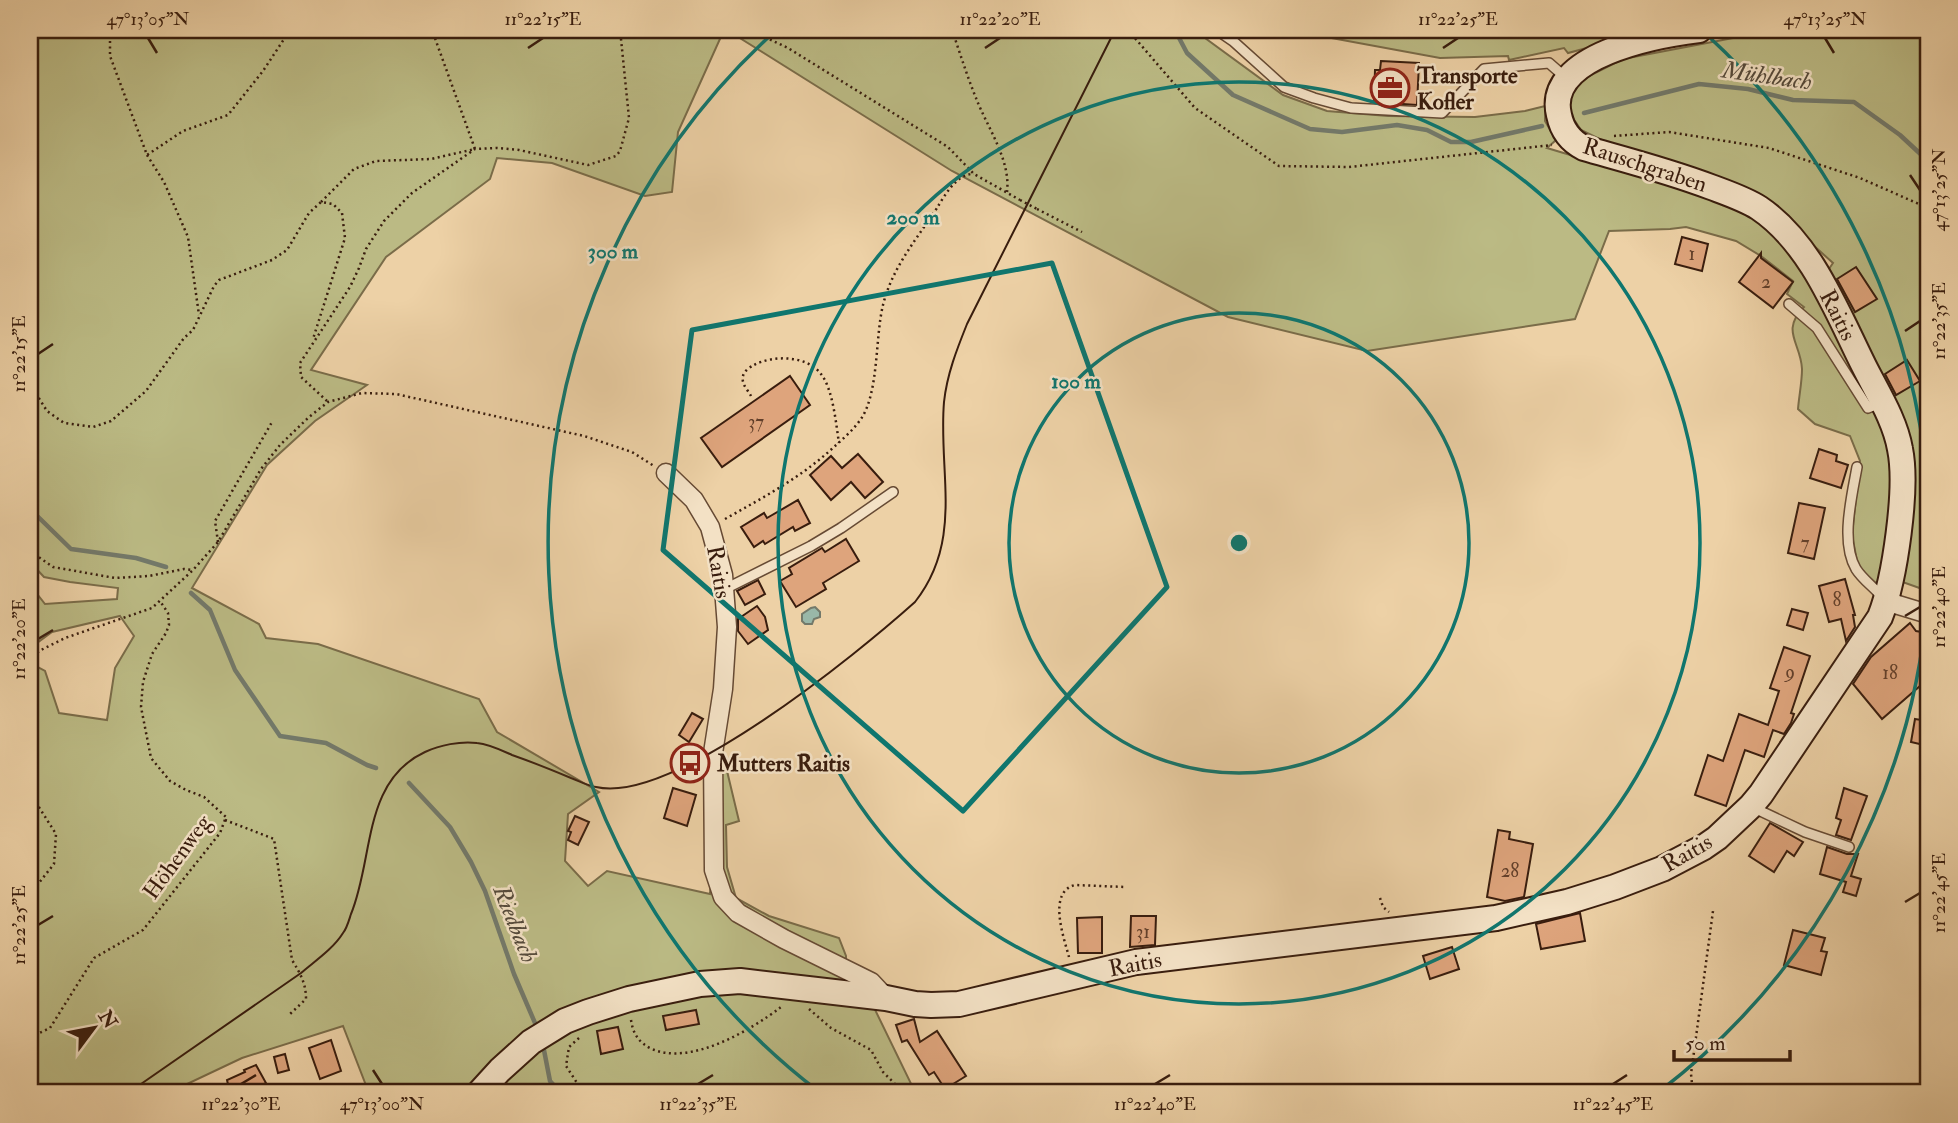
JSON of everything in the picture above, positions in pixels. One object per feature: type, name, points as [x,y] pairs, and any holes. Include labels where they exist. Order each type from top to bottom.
[{"type":"street","points":[[1566,78],[1582,65],[1634,42],[1699,30]]},
{"type":"street","name":"Rauschgraben","points":[[1566,78],[1560,87],[1557,110],[1560,122],[1574,143],[1688,178],[1732,194],[1759,208]]},
{"type":"street","name":"Raitis","points":[[666,473],[694,500],[710,527],[723,575],[727,627],[723,689],[713,753],[713,870],[723,897],[738,913],[871,982],[886,998],[931,1005],[959,1004],[1161,958],[1496,918],[1567,902],[1639,879],[1683,859],[1717,838],[1751,806],[1876,625],[1885,601],[1895,557],[1901,500],[1901,450],[1896,432],[1815,270],[1784,229],[1759,208]]},
{"type":"street","points":[[1885,601],[1928,614]]},
{"type":"street","points":[[479,1093],[500,1070],[539,1036],[580,1014],[629,999],[700,985],[740,981],[886,998]]},
{"type":"lane","points":[[1217,30],[1284,87],[1351,108],[1442,113],[1484,69],[1549,63],[1566,78]]},
{"type":"lane","points":[[1789,304],[1817,328],[1868,408],[1882,402]]},
{"type":"lane","points":[[1857,467],[1849,523],[1850,549],[1856,569],[1885,601]]},
{"type":"lane","points":[[724,589],[811,546],[893,492]]},
{"type":"lane","points":[[1751,806],[1805,832],[1849,847]]},
{"type":"path","points":[[110,30],[110,56],[147,155],[164,182],[188,237],[200,318]]},
{"type":"path","points":[[147,155],[183,131],[228,115],[263,71],[290,30]]},
{"type":"path","points":[[432,30],[475,149]]},
{"type":"path","points":[[30,384],[47,411],[56,418],[74,425],[93,427],[111,421],[146,391],[184,338],[193,330],[214,286],[227,277],[272,260],[287,250],[309,213],[354,169],[376,161],[431,159],[475,149],[519,150],[588,165],[616,156],[620,151],[629,118],[621,39],[630,30]]},
{"type":"path","points":[[750,30],[788,48],[948,148],[974,174],[1082,232]]},
{"type":"path","points":[[952,30],[976,99],[1001,156],[1009,180],[1007,192]]},
{"type":"path","points":[[1128,30],[1195,108],[1279,166],[1349,166],[1574,143]]},
{"type":"path","points":[[1517,30],[1528,33],[1576,34],[1596,30]]},
{"type":"path","points":[[1609,136],[1669,132],[1769,148],[1860,178],[1928,208]]},
{"type":"path","points":[[328,402],[301,377],[300,363],[350,286],[366,249],[384,221],[412,193],[475,149]]},
{"type":"path","points":[[710,527],[813,467],[862,418],[869,401],[881,316],[896,269],[954,184],[965,175],[974,174]]},
{"type":"path","points":[[312,342],[345,238],[342,213],[332,204],[321,202]]},
{"type":"path","points":[[751,396],[744,385],[743,377],[745,372],[755,365],[787,358],[812,366],[820,371],[826,382],[839,443]]},
{"type":"path","points":[[30,661],[39,651],[65,638],[152,608],[193,570],[218,542],[261,469],[280,445],[328,402],[362,393],[396,394],[584,436],[632,452],[666,473]]},
{"type":"path","points":[[218,542],[215,521],[272,422]]},
{"type":"path","points":[[30,551],[53,567],[115,578],[193,570]]},
{"type":"path","name":"Höhenweg","points":[[30,1033],[35,1035],[50,1028],[94,958],[142,929],[220,833],[226,817],[204,797],[170,780],[151,758],[141,706],[143,682],[152,654],[169,625],[168,613],[160,601]]},
{"type":"path","points":[[30,793],[56,834],[54,864],[30,894]]},
{"type":"path","points":[[225,820],[274,839],[292,960],[306,987],[306,999],[290,1014]]},
{"type":"path","points":[[1074,977],[1059,914],[1064,891],[1075,885],[1126,887]]},
{"type":"path","points":[[1693,1093],[1691,1074],[1713,911]]},
{"type":"path","points":[[629,999],[632,1025],[638,1040],[656,1051],[680,1053],[708,1047],[753,1026],[780,1007],[800,988],[809,1009],[831,1028],[871,1050],[883,1072],[904,1093]]},
{"type":"path","points":[[578,1039],[569,1047],[566,1066],[586,1093]]},
{"type":"highlighted area","points":[[1052,263],[1167,587],[963,811],[663,550],[692,330]]},
{"type":"shaded area","points":[[30,30],[724,30],[678,132],[672,192],[645,196],[552,163],[497,158],[490,179],[386,257],[311,370],[367,385],[315,421],[267,465],[192,588],[259,624],[266,638],[318,644],[479,699],[497,732],[599,792],[568,814],[565,861],[588,886],[607,871],[710,894],[719,759],[727,771],[739,821],[726,825],[727,867],[736,898],[769,916],[839,938],[846,956],[846,976],[864,987],[915,1092],[919,1093],[369,1093],[343,1026],[242,1058],[187,1084],[191,1093],[30,1093],[30,585],[45,604],[117,599],[118,588],[44,577],[30,562]],"holes":[[[120,616],[134,636],[115,668],[107,720],[59,713],[45,671],[36,666],[33,646],[52,632]]]},
{"type":"shaded area","points":[[727,30],[1194,30],[1283,95],[1327,111],[1388,116],[1475,117],[1545,106],[1545,121],[1556,140],[1547,148],[1727,202],[1775,231],[1814,291],[1833,263],[1761,198],[1612,145],[1581,130],[1567,109],[1570,93],[1585,78],[1623,59],[1754,34],[1792,30],[1928,30],[1928,591],[1897,580],[1873,583],[1858,566],[1852,535],[1860,461],[1850,436],[1815,424],[1798,409],[1802,369],[1793,323],[1804,307],[1787,294],[1793,281],[1736,241],[1686,227],[1609,231],[1575,319],[1367,351],[1228,317],[952,171]]},
{"type":"shaded area","points":[[1288,30],[1639,30],[1568,53],[1564,48],[1509,60],[1508,56],[1440,58]]},
{"type":"shaded area","points":[[815,607],[820,612],[820,617],[814,619],[812,624],[805,624],[802,614]]},
{"type":"building","points":[[1381,61],[1419,63],[1417,105],[1374,102],[1375,70],[1380,70]]},
{"type":"building","points":[[1682,237],[1708,244],[1702,271],[1675,264]]},
{"type":"building","points":[[1761,253],[1761,258],[1793,282],[1773,308],[1739,282]]},
{"type":"building","points":[[1856,267],[1877,299],[1855,312],[1837,279]]},
{"type":"building","points":[[1907,360],[1920,381],[1896,395],[1885,374]]},
{"type":"building","points":[[790,376],[810,405],[722,467],[701,438]]},
{"type":"building","points":[[1819,449],[1837,455],[1836,461],[1848,465],[1841,488],[1810,478]]},
{"type":"building","points":[[858,454],[883,482],[865,498],[851,482],[831,500],[810,475],[831,456],[842,468]]},
{"type":"building","points":[[798,500],[810,523],[795,531],[793,527],[765,544],[763,541],[754,547],[741,527],[764,513],[767,518]]},
{"type":"building","points":[[1799,503],[1825,508],[1814,559],[1788,553]]},
{"type":"building","points":[[846,539],[859,561],[823,583],[826,589],[796,607],[780,581],[792,574],[789,568],[822,548],[825,552]]},
{"type":"building","points":[[1845,579],[1855,615],[1855,627],[1846,641],[1841,619],[1829,622],[1819,586]]},
{"type":"building","points":[[758,580],[765,594],[745,605],[737,591]]},
{"type":"building","points":[[757,606],[765,617],[768,630],[748,644],[738,631],[738,619]]},
{"type":"building","points":[[1792,609],[1808,613],[1803,630],[1787,625]]},
{"type":"building","points":[[1910,623],[1916,631],[1928,633],[1928,679],[1882,719],[1853,684],[1871,657]]},
{"type":"building","points":[[1784,647],[1810,656],[1791,713],[1794,714],[1791,723],[1784,734],[1773,730],[1764,757],[1745,750],[1726,806],[1695,795],[1708,755],[1723,761],[1739,714],[1768,725],[1779,691],[1770,688]]},
{"type":"building","points":[[692,713],[703,719],[689,742],[679,735]]},
{"type":"building","points":[[1915,719],[1928,721],[1928,746],[1911,742]]},
{"type":"building","points":[[673,788],[696,795],[687,826],[664,818]]},
{"type":"building","points":[[1844,788],[1867,796],[1851,840],[1836,835],[1841,820],[1836,818]]},
{"type":"building","points":[[575,816],[589,822],[578,845],[568,840],[571,832],[568,831]]},
{"type":"building","points":[[1770,823],[1803,842],[1794,856],[1787,851],[1774,872],[1749,856]]},
{"type":"building","points":[[1498,830],[1510,832],[1509,839],[1533,844],[1524,897],[1505,901],[1487,897]]},
{"type":"building","points":[[1827,847],[1847,854],[1858,854],[1851,876],[1861,879],[1856,896],[1843,892],[1846,882],[1820,874]]},
{"type":"building","points":[[1580,913],[1585,941],[1541,949],[1536,924]]},
{"type":"building","points":[[1131,916],[1156,916],[1155,945],[1130,947]]},
{"type":"building","points":[[1102,917],[1102,953],[1078,953],[1077,918]]},
{"type":"building","points":[[1793,930],[1825,938],[1821,951],[1827,952],[1821,975],[1784,965]]},
{"type":"building","points":[[1452,947],[1459,969],[1430,979],[1423,956]]},
{"type":"building","points":[[696,1010],[699,1024],[666,1030],[663,1016]]},
{"type":"building","points":[[914,1019],[920,1042],[937,1031],[966,1076],[945,1089],[934,1072],[929,1075],[907,1040],[902,1042],[896,1025]]},
{"type":"building","points":[[618,1027],[623,1049],[601,1054],[597,1031]]},
{"type":"building","points":[[331,1040],[341,1071],[320,1079],[309,1048]]},
{"type":"building","points":[[285,1054],[289,1070],[278,1073],[274,1057]]},
{"type":"building","points":[[256,1065],[266,1083],[258,1087],[259,1093],[230,1093],[227,1080]]},
{"type":"waterway","name":"Mühlbach","points":[[1167,30],[1177,34],[1187,53],[1233,95],[1310,129],[1342,132],[1397,125],[1427,130],[1451,142],[1471,142],[1542,126]]},
{"type":"waterway","name":"Mühlbach","points":[[1584,113],[1699,84],[1748,89],[1793,100],[1854,102],[1900,135],[1928,161]]},
{"type":"waterway","name":"Riedbach","points":[[30,509],[71,549],[136,558],[166,567]]},
{"type":"waterway","name":"Riedbach","points":[[191,593],[210,610],[235,670],[280,736],[326,743],[376,768]]},
{"type":"waterway","name":"Riedbach","points":[[409,783],[450,827],[471,862],[485,891],[514,974],[538,1030]]},
{"type":"waterway","name":"Riedbach","points":[[543,1045],[550,1081],[561,1093]]},
{"type":"tram line","points":[[128,1093],[301,973],[339,939],[346,929],[358,892],[380,801],[390,782],[405,765],[425,752],[450,744],[481,744],[590,786],[629,786],[670,773],[716,750],[763,720],[852,655],[915,602],[930,578],[944,530],[944,402],[956,352],[967,324],[1115,30]]},
{"type":"place","name":"Transporte Kofler","points":[[1390,88]]},
{"type":"place","name":"Mutters Raitis","points":[[690,763]]}]
